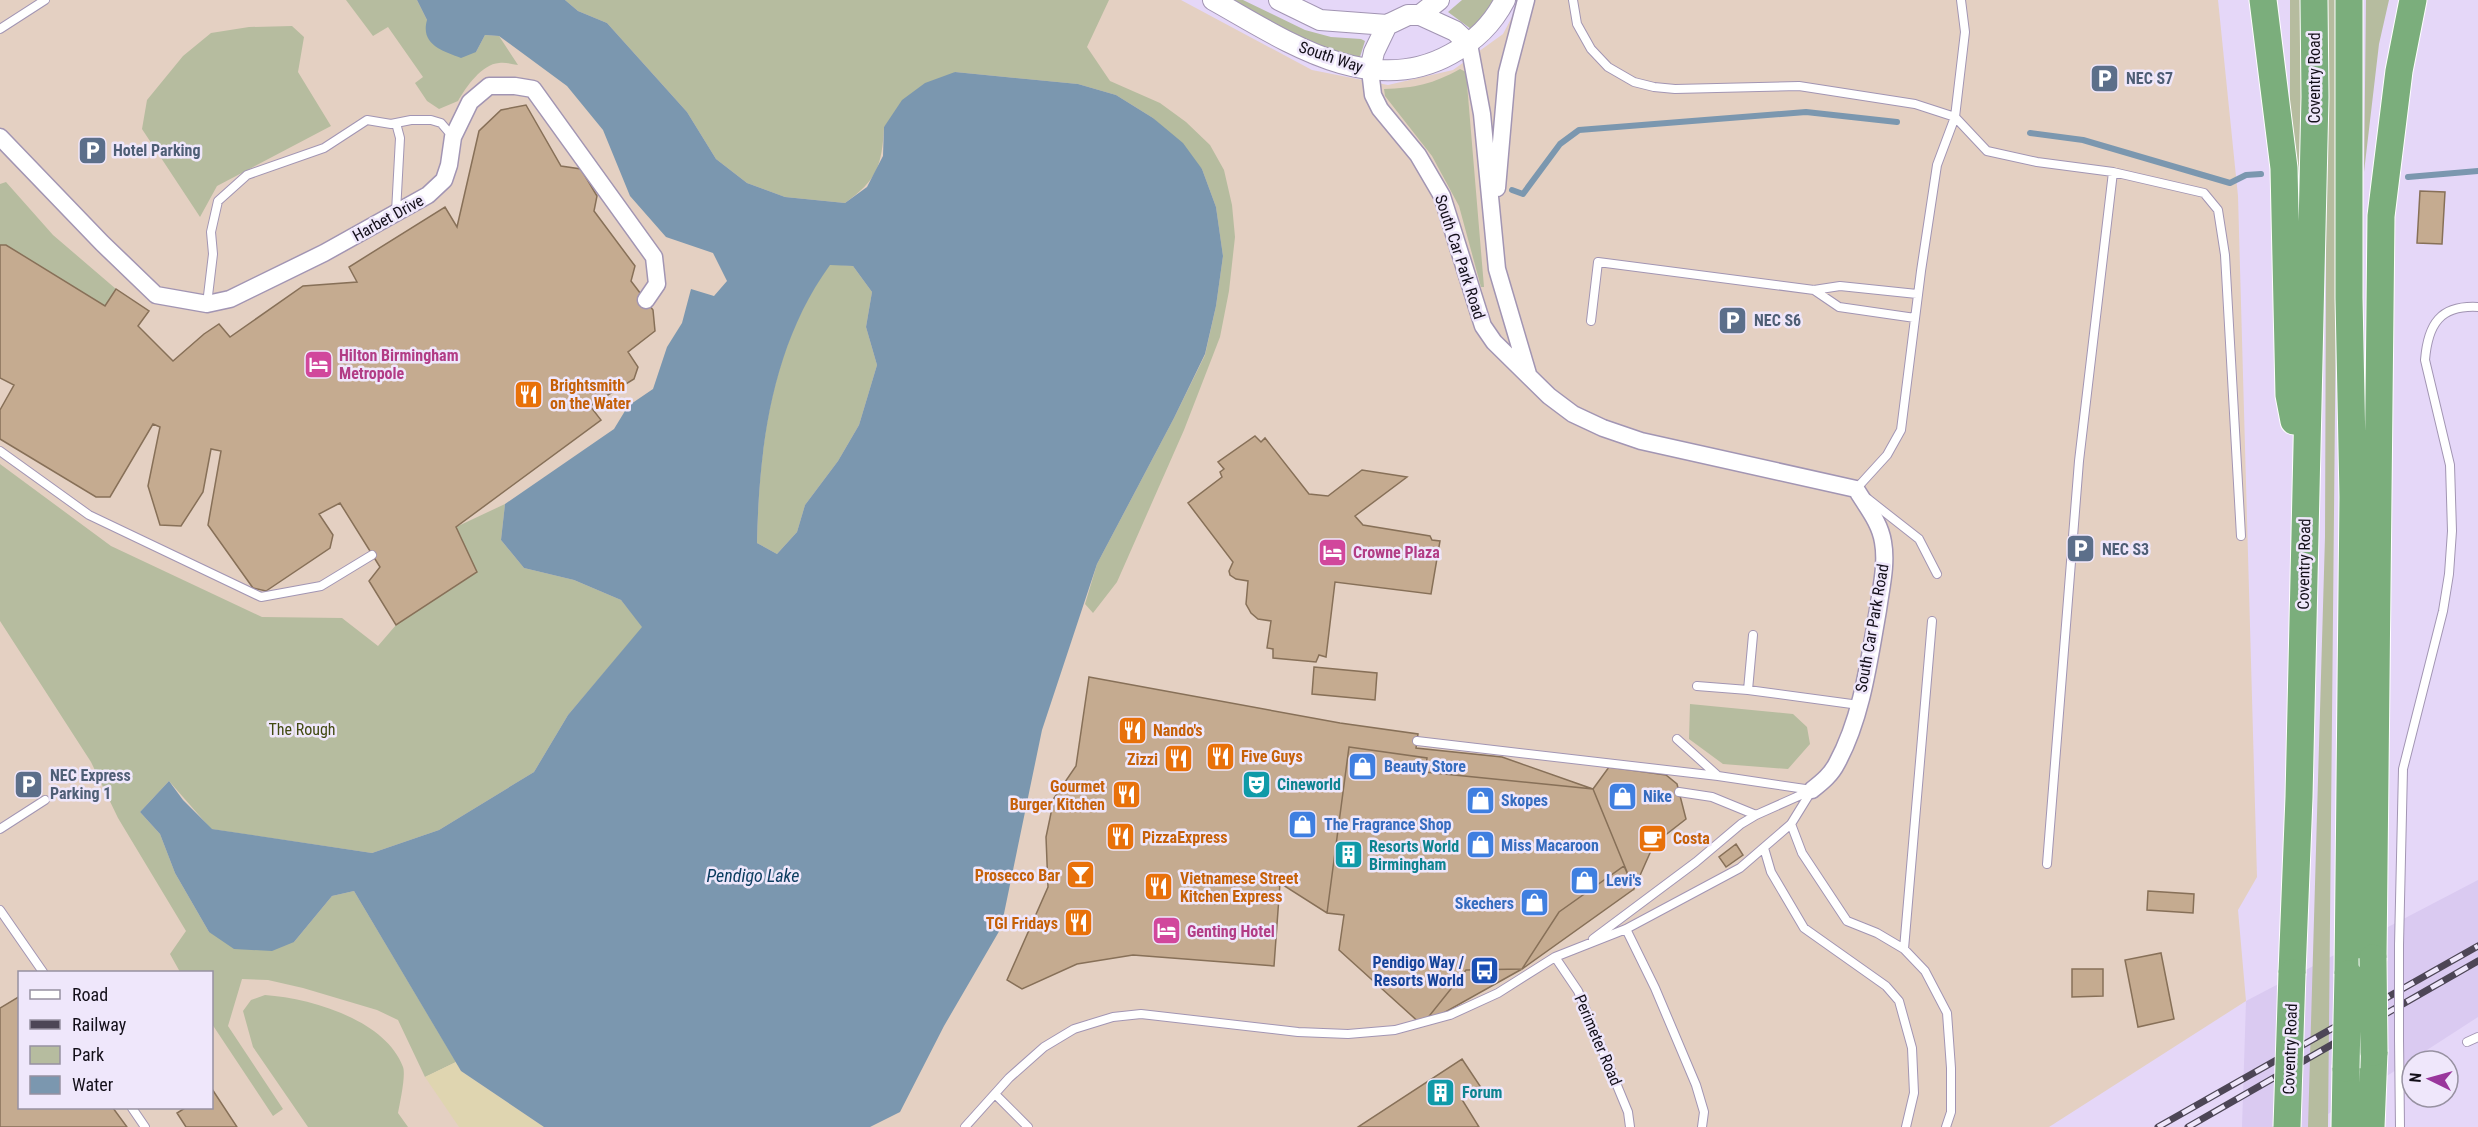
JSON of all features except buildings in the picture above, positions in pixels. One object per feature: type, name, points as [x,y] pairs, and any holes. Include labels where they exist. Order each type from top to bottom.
[{"type":"highway","points":[[2263,0],[2284,168],[2289,395],[2306,478]]},
{"type":"highway","name":"Coventry Road","points":[[2287,1127],[2300,797],[2315,97],[2314,0]]},
{"type":"highway","points":[[2345,1127],[2353,497],[2349,298],[2349,0]]},
{"type":"highway","points":[[2353,497],[2372,154],[2383,58],[2394,0]]},
{"type":"highway","points":[[2371,1127],[2374,1052],[2381,216],[2399,71],[2413,0]]},
{"type":"street","name":"South Way","points":[[1212,0],[1288,42],[1327,59],[1370,70],[1415,69],[1435,63],[1469,44],[1486,30],[1505,0]]},
{"type":"street","name":"South Way","points":[[1279,0],[1320,20],[1387,25],[1408,15],[1420,15],[1439,0]]},
{"type":"street","name":"South Car Park Road","points":[[1494,237],[1507,73],[1526,0]]},
{"type":"street","points":[[1420,15],[1455,31],[1469,44]]},
{"type":"street","points":[[1370,70],[1374,52],[1387,25]]},
{"type":"street","name":"South Car Park Road","points":[[1469,44],[1482,114],[1497,269],[1528,375]]},
{"type":"street","name":"South Car Park Road","points":[[1370,70],[1373,95],[1380,109],[1418,154],[1442,196],[1483,326],[1494,342],[1549,396],[1573,414],[1603,429],[1641,441],[1856,489],[1878,524],[1884,550],[1880,597],[1859,705],[1837,763],[1824,781],[1812,790]]},
{"type":"street","name":"Harbet Drive","points":[[1,140],[156,295],[184,302],[207,304],[230,299],[324,253],[428,195],[444,180],[449,165],[453,137],[470,102],[489,86],[533,89],[654,257],[657,284],[646,300]]},
{"type":"lane","points":[[0,29],[45,0]]},
{"type":"lane","points":[[1573,0],[1577,24],[1592,49],[1608,67],[1634,82],[1654,87],[1675,88],[1761,85],[1833,89],[1915,104],[1955,117],[1987,151],[2037,162],[2113,172],[2204,193],[2218,210],[2225,255],[2241,536]]},
{"type":"lane","points":[[1937,574],[1919,539],[1856,489],[1887,455],[1901,429],[1917,294],[1937,165],[1955,117],[1965,32],[1961,0]]},
{"type":"lane","points":[[207,304],[213,254],[211,232],[218,201],[247,175],[324,148],[367,120],[390,124],[411,120],[431,120],[441,123],[453,137]]},
{"type":"lane","points":[[395,214],[400,138],[396,123]]},
{"type":"lane","points":[[2046,864],[2079,461],[2113,172]]},
{"type":"lane","points":[[1591,321],[1598,262],[1814,290],[1840,286],[1917,294]]},
{"type":"lane","points":[[1814,290],[1839,307],[1915,318]]},
{"type":"lane","points":[[2400,1127],[2399,945],[2403,769],[2443,611],[2449,574],[2452,531],[2450,465],[2426,360],[2427,344],[2431,328],[2442,314],[2462,306],[2478,307]]},
{"type":"lane","points":[[0,451],[89,515],[261,597],[321,586],[372,555]]},
{"type":"lane","points":[[1904,949],[1932,621]]},
{"type":"lane","points":[[1748,690],[1753,635]]},
{"type":"lane","points":[[1697,686],[1748,690],[1859,705]]},
{"type":"lane","points":[[1677,739],[1718,776]]},
{"type":"lane","points":[[1417,741],[1718,776],[1812,790]]},
{"type":"lane","points":[[965,1127],[1009,1078],[1044,1047],[1074,1029],[1096,1021],[1141,1014],[1298,1032],[1348,1034],[1395,1030],[1450,1015],[1498,993],[1555,957],[1585,945],[1696,862],[1721,838],[1756,815],[1812,790]]},
{"type":"lane","name":"South Car Park Road","points":[[1585,945],[1626,929],[1740,868],[1791,824],[1812,790]]},
{"type":"lane","points":[[1679,792],[1712,797],[1756,815]]},
{"type":"lane","points":[[0,829],[45,800]]},
{"type":"lane","points":[[1791,824],[1802,853],[1847,921],[1877,933],[1904,949],[1925,971],[1947,1013],[1951,1112],[1946,1127]]},
{"type":"lane","points":[[1764,848],[1771,872],[1804,928],[1886,986],[1899,1001],[1912,1048],[1914,1093],[1906,1127]]},
{"type":"lane","points":[[0,910],[42,971]]},
{"type":"lane","points":[[1626,929],[1664,1008],[1696,1085],[1704,1112],[1702,1127]]},
{"type":"lane","name":"Perimeter Road","points":[[1555,957],[1578,991],[1629,1112],[1630,1127]]},
{"type":"lane","points":[[2467,1042],[2478,1037]]},
{"type":"lane","points":[[995,1094],[1028,1127]]},
{"type":"lane","points":[[133,1109],[145,1127]]},
{"type":"shaded area","points":[[0,0],[1181,0],[1312,70],[1388,85],[1453,70],[1503,34],[1521,0],[2218,0],[2238,196],[2257,877],[2238,910],[2246,1001],[2049,1127],[0,1127]]},
{"type":"shaded area","points":[[2478,880],[2478,1017],[2429,1049],[2400,1049],[2400,1067],[2308,1127],[2242,1127],[2246,1001]]},
{"type":"green space","points":[[346,0],[417,0],[427,20],[476,52],[485,35],[499,36],[518,65],[501,63],[487,67],[470,83],[458,101],[439,109],[427,101],[415,83],[423,77],[388,27],[373,36]]},
{"type":"green space","points":[[565,0],[1109,0],[1087,47],[1110,81],[1160,103],[1186,122],[1210,145],[1224,170],[1232,205],[1235,237],[1229,291],[1220,337],[1184,430],[1117,582],[1093,613],[1085,604],[1097,564],[1205,355],[1216,306],[1223,256],[1216,207],[1202,169],[1153,118],[1116,95],[1078,84],[955,72],[884,127],[882,152],[876,171],[856,195],[845,203],[785,197],[747,183],[716,159],[687,112],[607,23],[578,11]]},
{"type":"green space","points":[[1225,0],[1243,0],[1305,30],[1331,37],[1361,39],[1365,41],[1359,60],[1312,47]]},
{"type":"green space","points":[[1462,0],[1494,0],[1487,12],[1471,29],[1448,12]]},
{"type":"green space","points":[[2290,0],[2303,0],[2304,187],[2298,187],[2290,106]]},
{"type":"green space","points":[[2327,0],[2339,0],[2328,1127],[2308,1127],[2325,537]]},
{"type":"green space","points":[[2366,0],[2389,0],[2379,44],[2364,172]]},
{"type":"green space","points":[[292,26],[304,37],[298,72],[331,126],[217,186],[200,217],[142,129],[147,100],[183,56],[211,33],[249,27]]},
{"type":"green space","points":[[1460,69],[1466,72],[1484,287],[1481,287],[1459,206],[1432,156],[1385,96],[1384,89],[1423,84]]},
{"type":"green space","points":[[6,182],[53,235],[116,289],[105,306],[6,245],[0,245],[0,184]]},
{"type":"green space","points":[[830,264],[853,266],[872,292],[866,327],[877,365],[859,425],[838,461],[805,505],[797,532],[777,554],[757,543],[765,433],[772,398],[794,328],[810,295]]},
{"type":"green space","name":"The Rough","points":[[0,464],[111,546],[262,617],[342,618],[378,646],[396,625],[476,573],[456,527],[505,504],[501,540],[524,568],[574,580],[621,600],[643,627],[568,715],[534,772],[439,830],[372,853],[211,829],[169,781],[140,812],[160,834],[175,873],[209,932],[294,942],[332,896],[354,891],[456,1062],[425,1077],[398,1020],[377,1010],[303,988],[268,980],[242,979],[228,1026],[283,1109],[273,1116],[213,1026],[213,971],[179,971],[170,954],[186,931],[118,818],[91,762],[0,621]]},
{"type":"green space","points":[[1690,704],[1793,714],[1807,727],[1810,744],[1788,769],[1723,764],[1689,739]]},
{"type":"green space","points":[[265,995],[303,1001],[344,1014],[381,1036],[394,1051],[403,1067],[398,1113],[408,1127],[308,1127],[253,1047],[243,1011],[251,1000]]},
{"type":"sand","points":[[456,1062],[461,1071],[544,1127],[459,1127],[425,1077]]},
{"type":"water","name":"Pendigo Lake","points":[[417,0],[565,0],[578,11],[607,23],[687,112],[716,159],[747,183],[785,197],[845,203],[867,187],[883,156],[884,127],[902,100],[925,83],[955,72],[1078,84],[1116,95],[1153,118],[1183,143],[1202,169],[1216,207],[1223,256],[1216,306],[1205,354],[1097,564],[1042,730],[1001,928],[944,1026],[900,1112],[870,1127],[544,1127],[461,1071],[354,891],[332,896],[294,942],[272,951],[234,949],[209,932],[175,873],[160,834],[140,812],[169,781],[183,800],[212,829],[372,853],[439,830],[534,772],[568,715],[642,627],[621,600],[574,580],[524,568],[501,540],[505,504],[614,429],[628,406],[653,389],[667,347],[682,323],[691,289],[714,296],[727,281],[713,253],[666,237],[630,196],[603,130],[567,86],[499,36],[485,35],[476,52],[461,58],[447,53],[430,41],[426,29],[427,20]],"holes":[[[830,265],[853,266],[872,292],[866,327],[877,365],[859,425],[838,461],[805,505],[797,532],[777,554],[757,543],[761,470],[772,398],[794,329],[810,296]]]},
{"type":"waterway","points":[[1512,190],[1523,194],[1560,144],[1579,130],[1806,112],[1897,122]]},
{"type":"waterway","points":[[2030,133],[2083,140],[2230,183],[2246,175],[2261,174]]},
{"type":"waterway","points":[[2408,177],[2478,171]]},
{"type":"railway","points":[[2158,1127],[2478,946]]},
{"type":"railway","points":[[2188,1127],[2478,961]]},
{"type":"place","name":"NEC S7","points":[[2105,78]]},
{"type":"place","name":"Hotel Parking","points":[[92,150]]},
{"type":"place","name":"NEC S6","points":[[1733,320]]},
{"type":"place","name":"Hilton Birmingham Metropole","points":[[318,364]]},
{"type":"place","name":"Brightsmith on the Water","points":[[529,394]]},
{"type":"place","name":"NEC S3","points":[[2081,549]]},
{"type":"place","name":"Crowne Plaza","points":[[1332,552]]},
{"type":"place","name":"Nando's","points":[[1132,730]]},
{"type":"place","name":"Five Guys","points":[[1220,756]]},
{"type":"place","name":"Zizzi","points":[[1179,759]]},
{"type":"place","name":"Beauty Store","points":[[1363,766]]},
{"type":"place","name":"NEC Express Parking 1","points":[[29,784]]},
{"type":"place","name":"Cineworld","points":[[1256,784]]},
{"type":"place","name":"Gourmet Burger Kitchen","points":[[1126,795]]},
{"type":"place","name":"Nike","points":[[1622,796]]},
{"type":"place","name":"Skopes","points":[[1480,800]]},
{"type":"place","name":"The Fragrance Shop","points":[[1303,824]]},
{"type":"place","name":"PizzaExpress","points":[[1121,837]]},
{"type":"place","name":"Costa","points":[[1652,838]]},
{"type":"place","name":"Miss Macaroon","points":[[1480,845]]},
{"type":"place","name":"Resorts World Birmingham","points":[[1348,855]]},
{"type":"place","name":"Prosecco Bar","points":[[1081,875]]},
{"type":"place","name":"Levi's","points":[[1585,880]]},
{"type":"place","name":"Vietnamese Street Kitchen Express","points":[[1159,887]]},
{"type":"place","name":"Skechers","points":[[1535,903]]},
{"type":"place","name":"TGI Fridays","points":[[1079,923]]},
{"type":"place","name":"Genting Hotel","points":[[1166,931]]},
{"type":"place","name":"Pendigo Way / Resorts World","points":[[1485,971]]},
{"type":"place","name":"Forum","points":[[1441,1092]]}]
